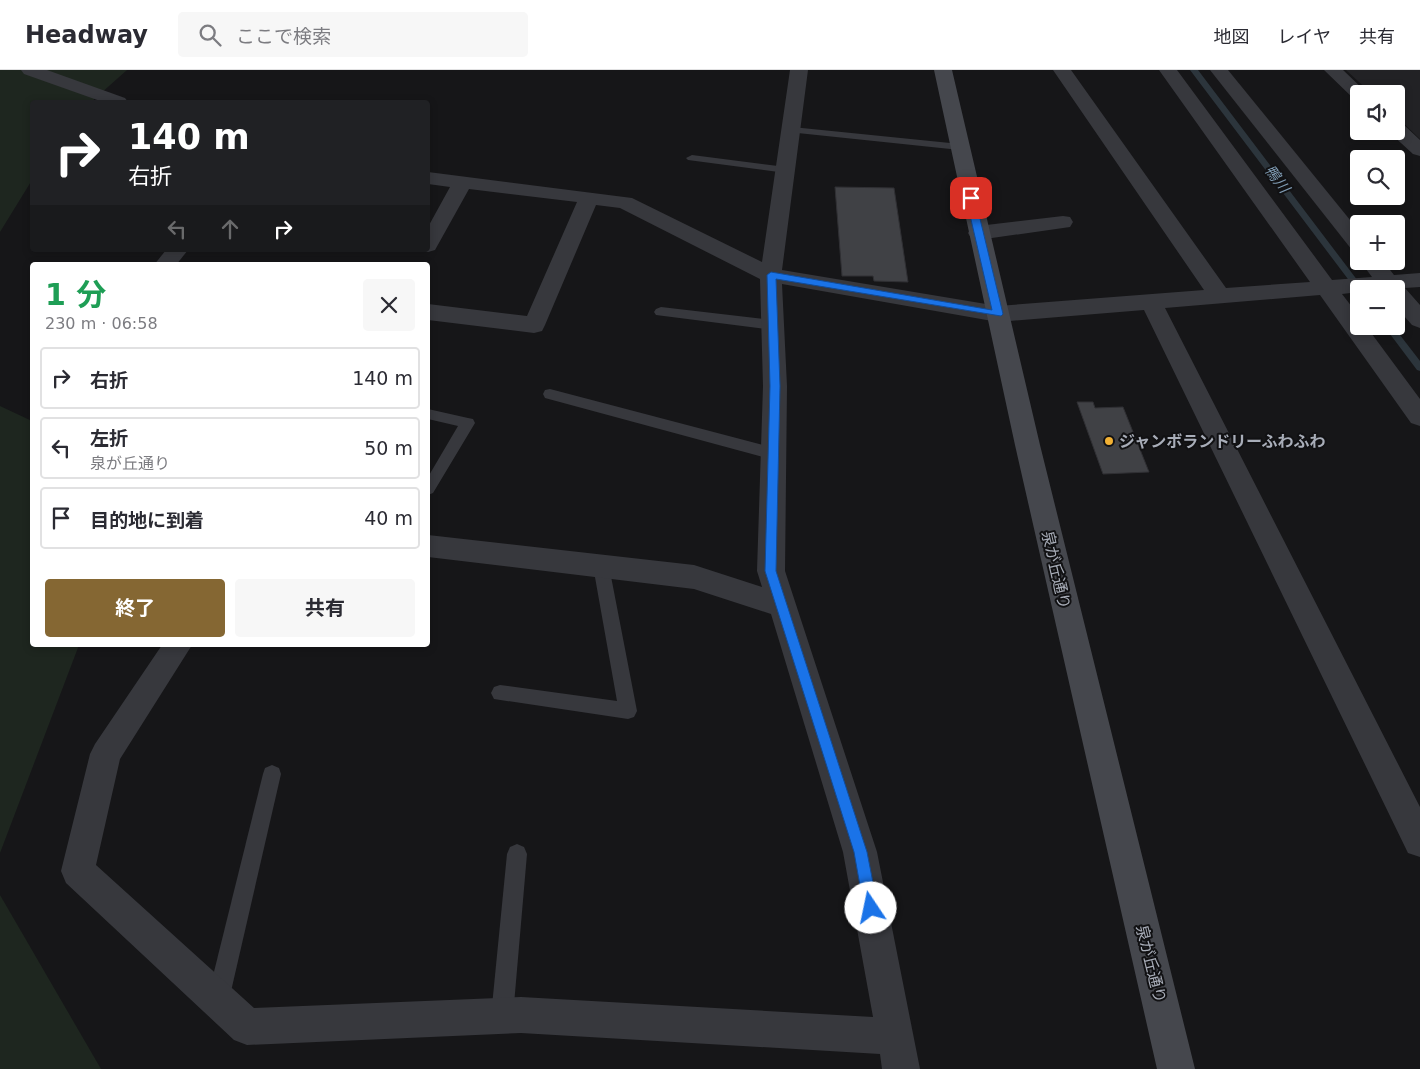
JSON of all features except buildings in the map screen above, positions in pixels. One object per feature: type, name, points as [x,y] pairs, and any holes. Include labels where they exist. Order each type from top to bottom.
[{"type":"street","points":[[30,70],[113,100]]},
{"type":"street","points":[[177,647],[106,754],[78,871],[247,1027],[530,1016],[898,1053],[860,852],[771,571],[775,386],[771,275],[799,70]]},
{"type":"street","name":"泉が丘通り","points":[[943,70],[978,233],[1070,630],[1176,1069]]},
{"type":"street","points":[[1062,70],[1220,296]]},
{"type":"street","points":[[1168,70],[1420,417]]},
{"type":"street","points":[[1219,70],[1350,234]]},
{"type":"street","points":[[1333,70],[1350,86]]},
{"type":"street","points":[[1405,136],[1420,150]]},
{"type":"street","points":[[430,178],[626,202],[771,275],[998,314],[1326,287],[1350,287]]},
{"type":"street","points":[[430,241],[462,183]]},
{"type":"street","points":[[430,312],[534,325],[589,198]]},
{"type":"street","points":[[978,233],[1063,222]]},
{"type":"street","points":[[167,262],[175,252]]},
{"type":"street","points":[[1379,270],[1387,280]]},
{"type":"street","points":[[1405,284],[1420,280]]},
{"type":"street","points":[[1151,302],[1420,841]]},
{"type":"street","points":[[1405,302],[1420,320]]},
{"type":"street","points":[[430,546],[694,578],[782,606]]},
{"type":"lane","points":[[792,130],[960,147]]},
{"type":"lane","points":[[692,158],[786,170]]},
{"type":"lane","points":[[661,312],[774,326]]},
{"type":"lane","points":[[550,394],[774,454]]},
{"type":"lane","points":[[430,414],[468,422],[430,486]]},
{"type":"lane","points":[[500,693],[628,711],[601,566]]},
{"type":"lane","points":[[218,1000],[272,774]]},
{"type":"lane","points":[[502,1016],[517,854]]},
{"type":"shaded area","points":[[0,70],[127,70],[93,100],[30,100],[30,183],[0,232]]},
{"type":"shaded area","points":[[1346,70],[1420,70],[1420,139],[1405,125],[1405,85],[1362,85]]},
{"type":"shaded area","points":[[0,406],[30,420],[30,647],[78,647],[0,853]]},
{"type":"shaded area","points":[[0,895],[101,1069],[0,1069]]},
{"type":"waterway","name":"鴨川","points":[[1194,70],[1353,280]]},
{"type":"waterway","name":"鴨川","points":[[1395,335],[1420,368]]},
{"type":"place","name":"ジャンボランドリーふわふわ","points":[[1109,441]]},
{"type":"route","points":[[871,908],[860,852],[771,571],[775,386],[771,275],[998,314],[971,198]]}]
